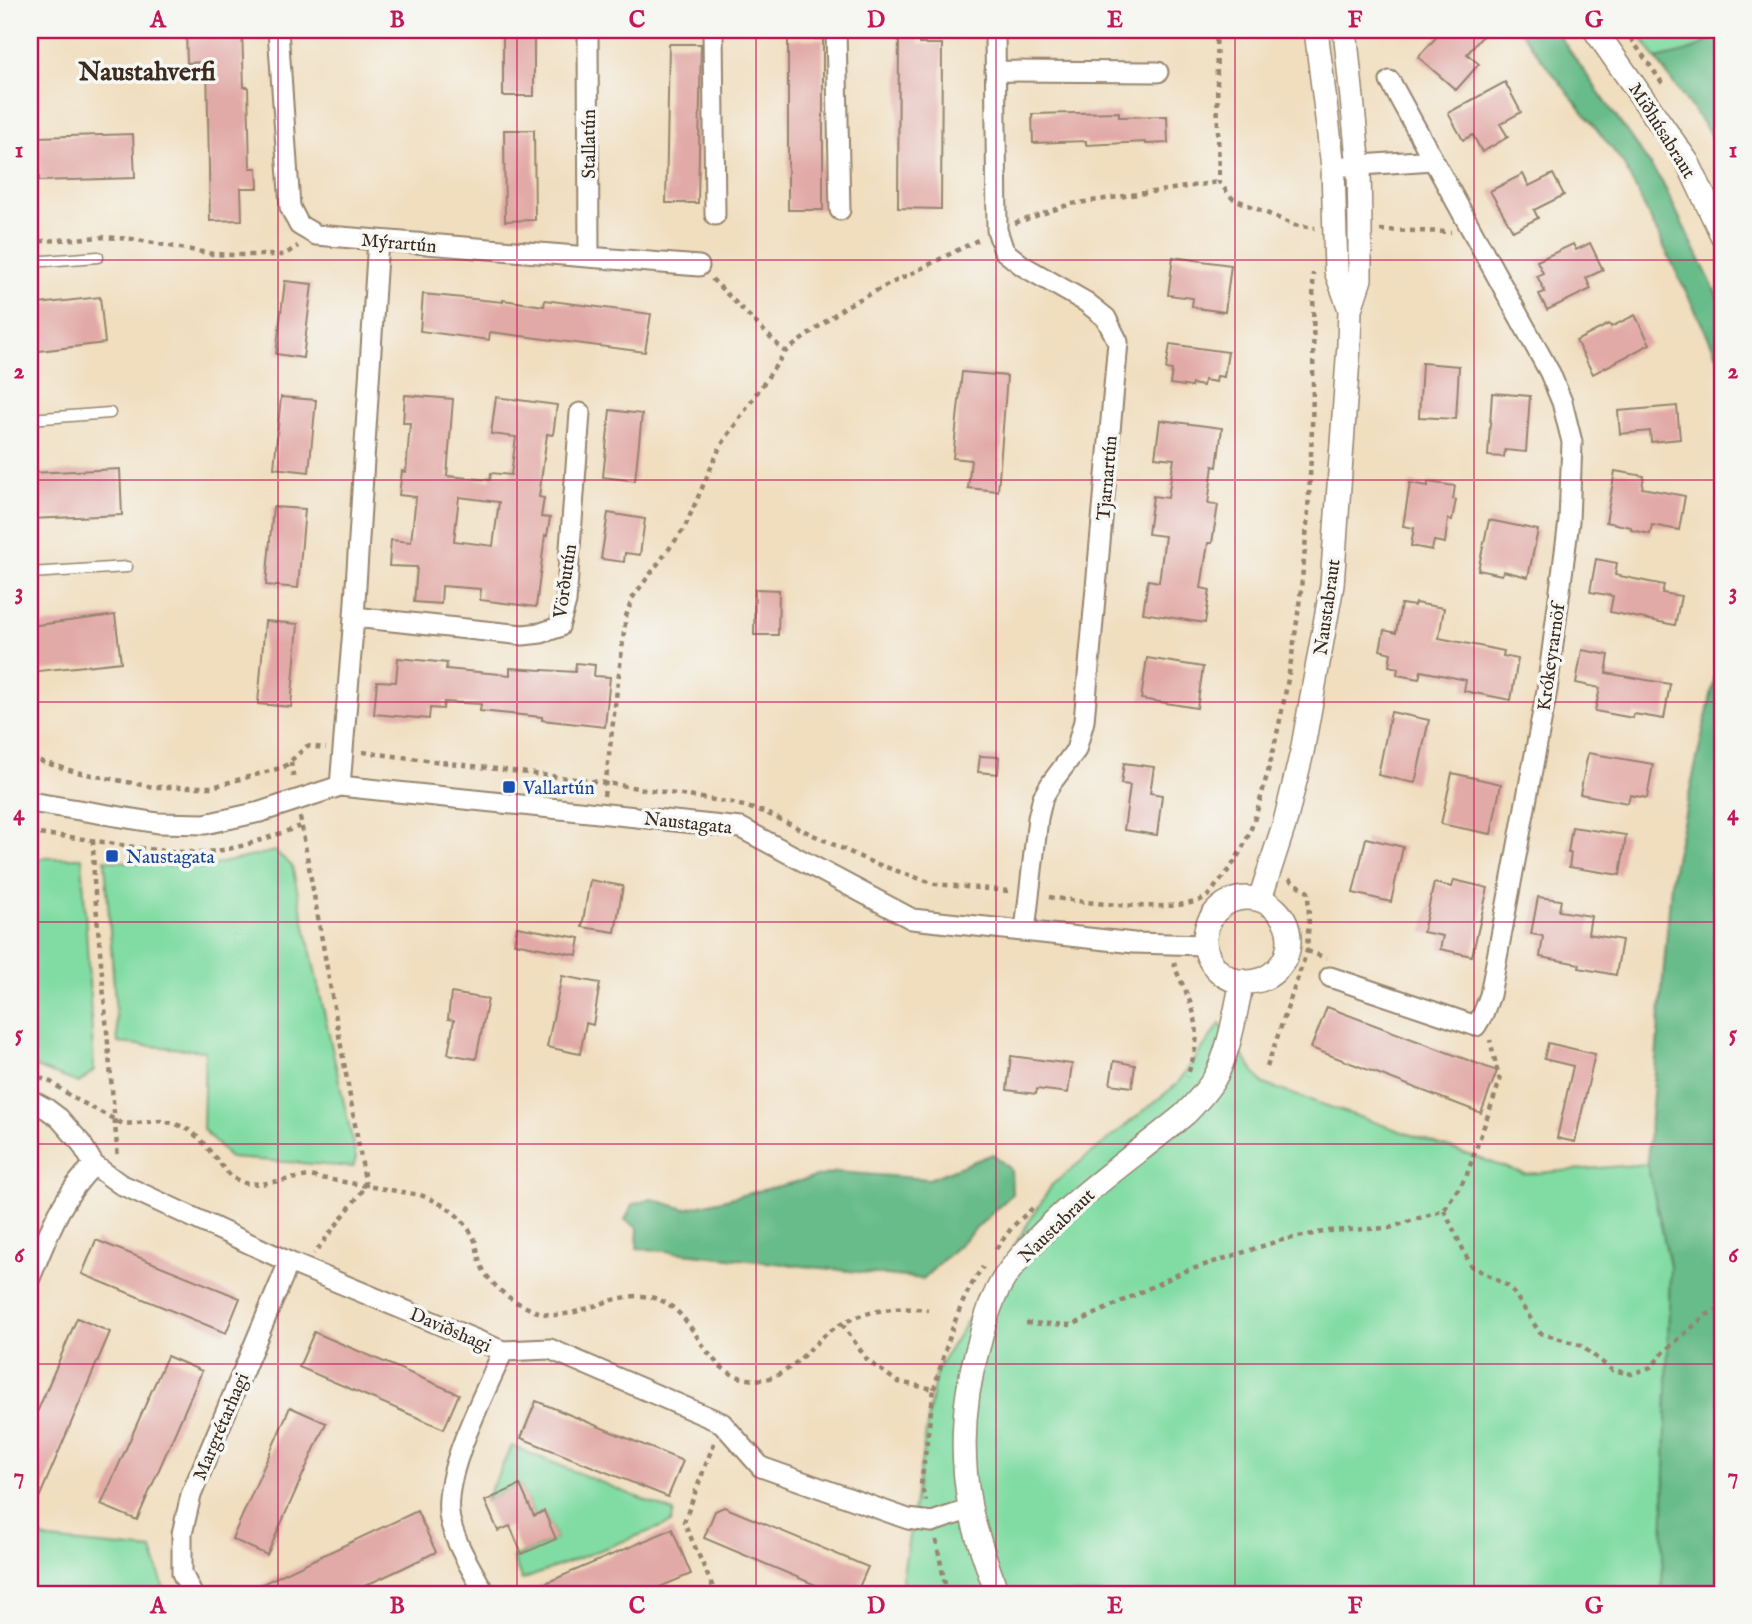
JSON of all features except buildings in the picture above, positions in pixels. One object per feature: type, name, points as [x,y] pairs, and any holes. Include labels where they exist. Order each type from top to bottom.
[{"type":"street","points":[[278,30],[290,207],[299,225],[316,236]]},
{"type":"street","name":"Stallatún","points":[[588,30],[589,257]]},
{"type":"street","points":[[713,30],[715,215]]},
{"type":"street","points":[[836,30],[840,209]]},
{"type":"street","name":"Tjarnartún","points":[[995,30],[997,230],[1004,251],[1023,266],[1086,302],[1106,318],[1118,342],[1084,721],[1076,750],[1052,782],[1038,818],[1025,931]]},
{"type":"street","name":"Naustabraut","points":[[1316,30],[1333,167],[1323,229],[1350,309]]},
{"type":"street","name":"Naustabraut","points":[[1260,899],[1302,752],[1332,585],[1350,309],[1360,279],[1359,167],[1345,30]]},
{"type":"street","name":"Miðhúsabraut","points":[[1595,30],[1688,163],[1722,235]]},
{"type":"street","points":[[995,71],[1158,72]]},
{"type":"street","name":"Krókeyrarnöf","points":[[1390,81],[1550,373],[1562,401],[1572,442],[1569,521],[1547,690],[1496,965],[1483,1014]]},
{"type":"street","points":[[1333,167],[1433,160]]},
{"type":"street","name":"Mýrartún","points":[[316,236],[699,266]]},
{"type":"street","points":[[340,786],[354,617],[378,240]]},
{"type":"street","name":"Vörðutún","points":[[354,617],[523,635],[559,627],[565,602],[580,413]]},
{"type":"street","name":"Naustagata","points":[[30,802],[183,825],[230,820],[340,786],[741,828],[912,919],[1135,943],[1205,946]]},
{"type":"street","points":[[1246,897],[1260,899],[1272,905],[1288,928],[1286,955],[1279,967],[1269,976],[1256,981],[1231,979],[1214,966],[1205,946],[1205,931],[1210,918],[1220,907],[1232,900],[1246,897]]},
{"type":"street","points":[[1331,968],[1476,1026],[1483,1014]]},
{"type":"street","name":"Naustabraut","points":[[997,1594],[971,1509],[964,1450],[965,1404],[972,1367],[996,1295],[1008,1272],[1058,1217],[1185,1114],[1199,1099],[1213,1079],[1223,1057],[1242,981]]},
{"type":"street","name":"Daviðshagi","points":[[30,1100],[59,1118],[81,1143],[94,1166],[120,1184],[296,1265],[503,1351],[550,1349],[722,1423],[761,1467],[908,1519],[932,1522],[971,1509]]},
{"type":"street","points":[[30,1278],[61,1206],[80,1179],[94,1166]]},
{"type":"street","name":"Margrétarhagi","points":[[192,1594],[182,1573],[182,1534],[191,1495],[296,1265]]},
{"type":"street","points":[[485,1594],[454,1533],[448,1507],[448,1492],[456,1463],[503,1351]]},
{"type":"lane","points":[[30,262],[98,257]]},
{"type":"lane","points":[[30,418],[110,413]]},
{"type":"lane","points":[[30,573],[128,567]]},
{"type":"path","points":[[1216,30],[1219,182],[1232,198],[1294,225],[1323,229]]},
{"type":"path","points":[[602,813],[626,616],[633,597],[684,529],[720,447],[785,352],[846,306],[997,230],[1071,204],[1219,182]]},
{"type":"path","points":[[1360,229],[1445,233],[1471,227]]},
{"type":"path","points":[[1312,241],[1323,229]]},
{"type":"path","points":[[30,242],[102,237],[132,239],[213,254],[284,255],[316,236]]},
{"type":"path","points":[[699,266],[785,352]]},
{"type":"path","points":[[30,758],[76,772],[153,787],[212,787],[284,767],[307,746],[343,749],[606,783],[733,803],[764,812],[872,862],[935,884],[1072,900],[1171,907],[1205,898],[1238,859],[1255,820],[1282,717],[1300,597],[1310,493],[1313,268]]},
{"type":"path","points":[[291,761],[366,1186]]},
{"type":"path","points":[[93,840],[94,881],[120,1184]]},
{"type":"path","points":[[1267,1067],[1307,951],[1308,892],[1287,877]]},
{"type":"path","points":[[1307,951],[1331,968]]},
{"type":"path","points":[[1026,1323],[1072,1325],[1183,1272],[1278,1241],[1328,1231],[1389,1228],[1444,1210],[1466,1177],[1500,1081],[1483,1014]]},
{"type":"path","points":[[30,1074],[51,1082],[72,1097],[123,1124],[161,1121],[189,1130],[200,1139],[231,1177],[244,1183],[261,1184],[309,1176],[420,1195],[448,1208],[469,1229],[481,1266],[489,1279],[510,1298],[524,1306],[555,1315],[629,1297],[653,1298],[683,1317],[716,1363],[736,1376],[761,1379],[785,1372],[823,1337],[842,1324],[879,1310],[928,1310]]},
{"type":"path","points":[[296,1265],[366,1186]]},
{"type":"path","points":[[1444,1210],[1471,1266],[1510,1287],[1540,1333],[1580,1345],[1612,1370],[1632,1374],[1651,1367],[1706,1315],[1722,1308]]},
{"type":"path","points":[[842,1324],[868,1361],[898,1382],[934,1389],[921,1485],[932,1522],[947,1594]]},
{"type":"path","points":[[716,1594],[684,1522],[722,1423]]},
{"type":"green space","points":[[1519,30],[1555,30],[1662,182],[1722,305],[1722,365],[1623,163]]},
{"type":"green space","points":[[1636,30],[1715,30],[1705,43],[1698,47],[1656,59]]},
{"type":"green space","points":[[1715,30],[1722,30],[1722,150],[1656,59],[1698,47],[1711,37]]},
{"type":"green space","points":[[1722,645],[1722,1594],[1662,1594],[1670,1265],[1647,1164],[1672,873]]},
{"type":"green space","points":[[275,851],[292,866],[356,1158],[353,1167],[230,1158],[203,1129],[205,1051],[118,1043],[105,860],[200,868]]},
{"type":"green space","points":[[30,858],[82,858],[94,1070],[79,1083],[30,1065]]},
{"type":"green space","points":[[1220,1024],[1263,1084],[1525,1174],[1647,1164],[1670,1265],[1662,1594],[907,1594],[902,1579],[936,1371],[1052,1185],[1177,1084]]},
{"type":"green space","points":[[993,1154],[1011,1170],[1012,1194],[923,1279],[637,1248],[638,1228],[625,1220],[633,1204],[652,1199],[685,1209],[837,1172],[929,1179]]},
{"type":"green space","points":[[512,1446],[674,1512],[671,1523],[522,1580],[513,1558],[556,1539],[544,1512],[534,1515],[520,1485],[485,1501]]},
{"type":"green space","points":[[30,1530],[49,1540],[152,1550],[165,1592],[30,1594]]},
{"type":"place","name":"Vallartún","points":[[509,787]]},
{"type":"place","name":"Naustagata","points":[[112,856]]},
{"type":"district","name":"Naustahverfi","points":[[147,71]]}]
